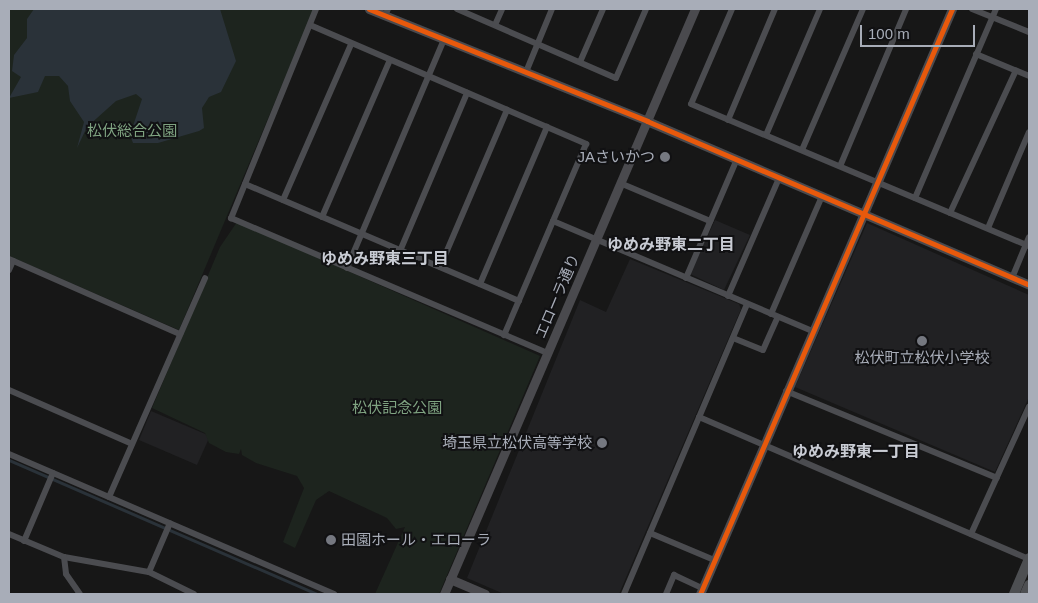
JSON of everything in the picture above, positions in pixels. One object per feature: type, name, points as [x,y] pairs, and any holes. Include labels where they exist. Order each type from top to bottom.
[{"type":"main road","points":[[1014,594],[1029,559]]},
{"type":"main road","points":[[1025,594],[1029,585]]},
{"type":"street","points":[[316,9],[231,218],[547,353]]},
{"type":"street","points":[[369,9],[387,12],[444,40],[647,120],[1029,285]]},
{"type":"street","points":[[457,9],[616,78],[646,9]]},
{"type":"street","points":[[495,25],[502,9]]},
{"type":"street","points":[[526,72],[552,9]]},
{"type":"street","points":[[580,62],[603,9]]},
{"type":"street","name":"エローラ通り","points":[[444,594],[694,9]]},
{"type":"street","points":[[732,9],[692,104],[802,150],[841,164],[877,182],[1028,245]]},
{"type":"street","points":[[728,120],[775,9]]},
{"type":"street","points":[[766,135],[820,9]]},
{"type":"street","points":[[802,150],[863,9]]},
{"type":"street","points":[[841,164],[906,9]]},
{"type":"street","points":[[666,594],[674,576],[701,591],[952,9]]},
{"type":"street","points":[[972,9],[1029,32]]},
{"type":"street","points":[[915,198],[996,9]]},
{"type":"street","points":[[310,25],[586,144],[504,335]]},
{"type":"street","points":[[347,268],[444,40]]},
{"type":"street","points":[[283,200],[351,44]]},
{"type":"street","points":[[976,54],[1029,76]]},
{"type":"street","points":[[322,217],[390,60]]},
{"type":"street","points":[[950,213],[1016,70]]},
{"type":"street","points":[[400,251],[467,93]]},
{"type":"street","points":[[440,267],[507,110]]},
{"type":"street","points":[[480,284],[547,127]]},
{"type":"street","points":[[988,228],[1029,132]]},
{"type":"street","points":[[686,278],[737,160]]},
{"type":"street","points":[[728,296],[779,178]]},
{"type":"street","points":[[620,183],[710,221]]},
{"type":"street","points":[[245,184],[519,301]]},
{"type":"street","points":[[733,338],[763,350],[774,315],[822,196]]},
{"type":"street","points":[[553,221],[812,331]]},
{"type":"street","points":[[1012,278],[1028,245],[1029,237]]},
{"type":"street","points":[[9,270],[11,260],[180,334]]},
{"type":"street","points":[[109,497],[205,278]]},
{"type":"street","points":[[624,594],[747,304]]},
{"type":"street","points":[[9,390],[132,444]]},
{"type":"street","points":[[786,391],[997,478]]},
{"type":"street","points":[[971,534],[1029,407]]},
{"type":"street","points":[[699,418],[764,444],[1029,559]]},
{"type":"street","points":[[9,454],[334,594]]},
{"type":"street","points":[[24,541],[53,473]]},
{"type":"street","points":[[149,572],[170,523]]},
{"type":"street","points":[[650,533],[714,560]]},
{"type":"street","points":[[9,534],[64,557],[149,572],[194,594]]},
{"type":"street","points":[[64,557],[66,574],[80,594]]},
{"type":"street","points":[[450,579],[485,594]]},
{"type":"shaded area","points":[[34,9],[220,9],[236,61],[221,92],[209,97],[202,108],[204,128],[199,131],[158,143],[133,143],[130,135],[142,99],[136,94],[116,101],[87,127],[77,148],[84,122],[70,101],[68,86],[59,76],[45,76],[38,92],[9,98],[21,77],[12,71],[14,55],[27,38],[27,19]]},
{"type":"shaded area","points":[[715,220],[750,235],[724,290],[690,274]]},
{"type":"shaded area","name":"松伏町立松伏小学校","points":[[867,223],[1029,295],[1029,397],[995,472],[795,387]]},
{"type":"shaded area","name":"埼玉県立松伏高等学校","points":[[630,259],[739,304],[741,309],[619,594],[504,594],[467,578],[580,300],[606,312]]},
{"type":"shaded area","points":[[151,411],[210,436],[197,465],[139,440]]},
{"type":"green space","name":"松伏総合公園","points":[[9,9],[314,9],[179,330],[9,256]]},
{"type":"green space","name":"松伏記念公園","points":[[237,222],[540,356],[439,594],[375,594],[405,527],[396,529],[387,518],[329,491],[316,500],[295,548],[283,542],[304,488],[297,476],[256,463],[242,455],[241,449],[239,454],[226,452],[209,443],[205,433],[152,408],[220,247]]},
{"type":"waterway","points":[[9,460],[317,594]]},
{"type":"cycle path","points":[[369,9],[647,121],[1029,285]]},
{"type":"cycle path","points":[[700,594],[952,9]]},
{"type":"place","name":"JAさいかつ","points":[[665,157]]},
{"type":"place","name":"松伏町立松伏小学校","points":[[922,341]]},
{"type":"place","name":"埼玉県立松伏高等学校","points":[[602,443]]},
{"type":"place","name":"田園ホール・エローラ","points":[[331,540]]},
{"type":"district","name":"ゆめみ野東二丁目","points":[[671,245]]},
{"type":"district","name":"ゆめみ野東三丁目","points":[[385,259]]},
{"type":"district","name":"ゆめみ野東一丁目","points":[[856,452]]}]
